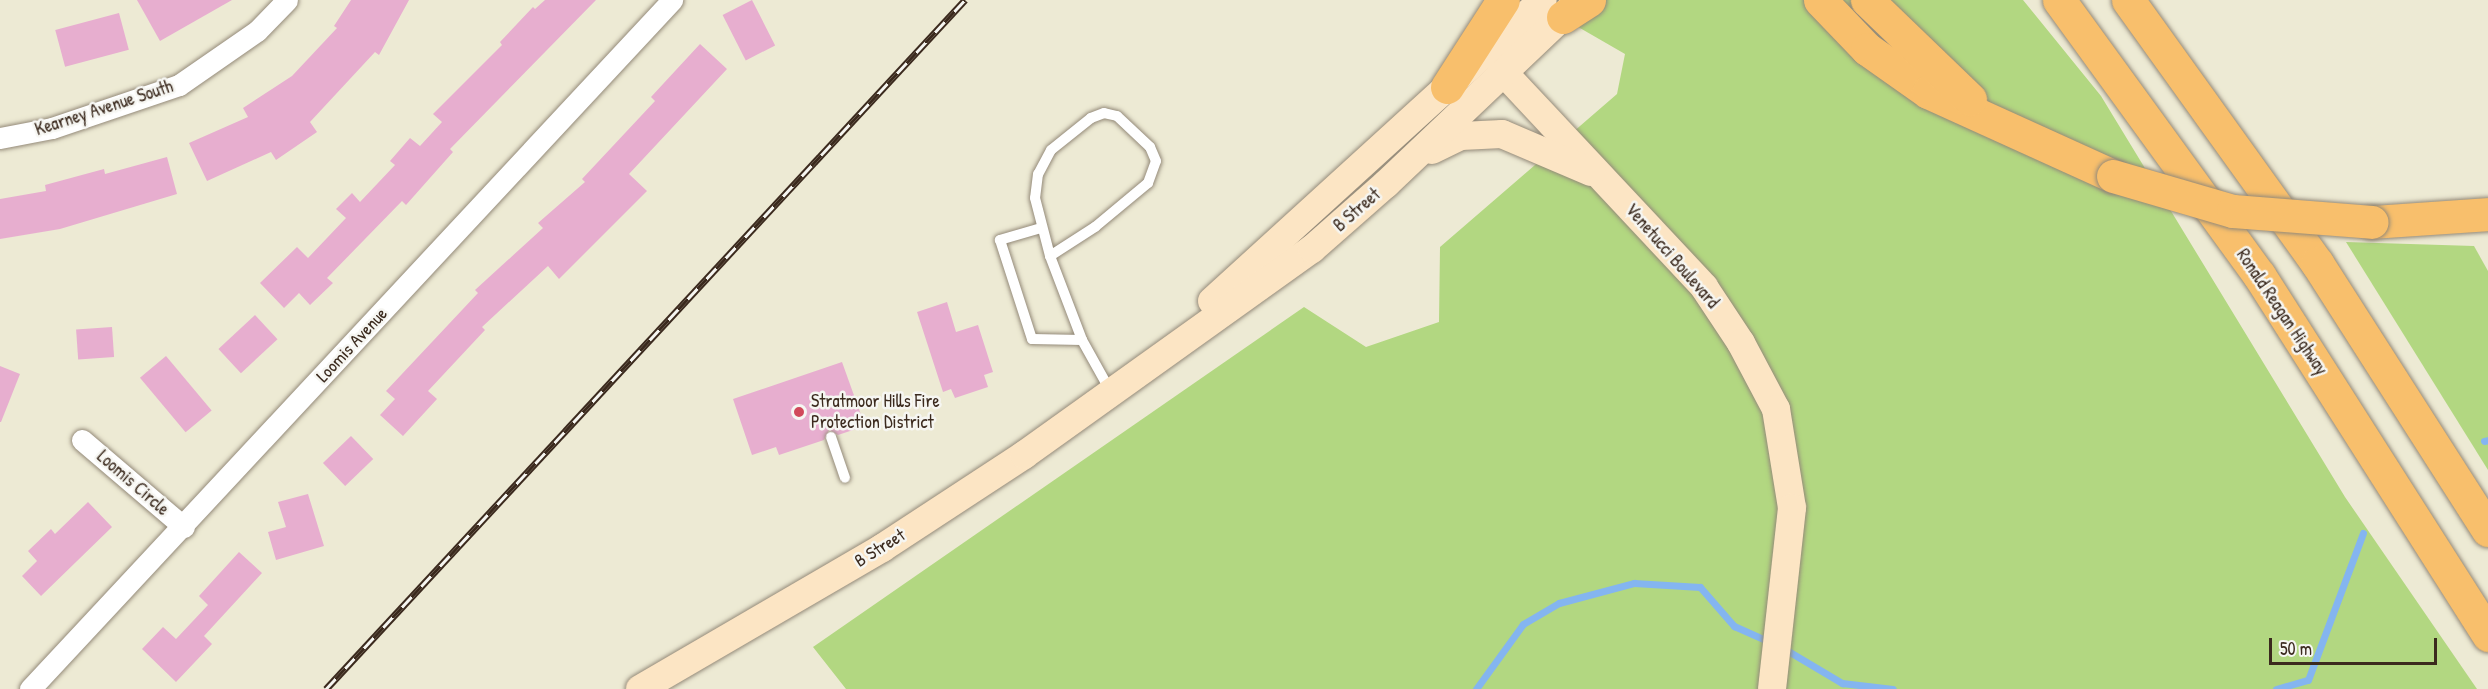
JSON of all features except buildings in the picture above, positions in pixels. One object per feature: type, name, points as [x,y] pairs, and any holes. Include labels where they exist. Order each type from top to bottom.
[{"type":"main road","points":[[1447,87],[1503,0]]},
{"type":"main road","points":[[1800,0],[1928,92],[2113,177],[2233,211],[2372,222],[2488,214]]},
{"type":"main road","points":[[1820,0],[1867,48]]},
{"type":"main road","points":[[1867,0],[1945,78],[2014,132]]},
{"type":"main road","name":"Ronald Reagan Highway","points":[[2059,0],[2259,275],[2488,635]]},
{"type":"main road","points":[[2128,0],[2317,263],[2488,530]]},
{"type":"main road","name":"B Street","points":[[1112,392],[1447,87],[1569,4]]},
{"type":"main road","name":"B Street","points":[[640,689],[882,548],[1112,392],[1312,249],[1414,158],[1504,73],[1569,4]]},
{"type":"main road","name":"Venetucci Boulevard","points":[[1504,73],[1704,287],[1741,344],[1776,410],[1792,508],[1789,554],[1772,689]]},
{"type":"main road","name":"Venetucci Boulevard","points":[[1414,158],[1461,136],[1503,134],[1600,176]]},
{"type":"street","name":"Kearney Avenue South","points":[[0,138],[52,128],[179,85],[257,31],[287,0]]},
{"type":"street","name":"Loomis Avenue","points":[[30,689],[672,0]]},
{"type":"street","name":"Loomis Circle","points":[[82,440],[184,526]]},
{"type":"lane","points":[[1050,255],[1095,227],[1148,183],[1156,161],[1133,127],[1117,116],[1104,113],[1091,118],[1052,150],[1038,174],[1036,190],[1041,228],[1050,255],[1082,340],[1112,392]]},
{"type":"lane","points":[[1041,228],[1000,240],[1032,339],[1082,340]]},
{"type":"lane","points":[[831,437],[846,478]]},
{"type":"green space","points":[[1599,0],[2023,0],[2101,96],[2345,497],[2477,689],[846,689],[813,647],[1304,307],[1366,347],[1439,322],[1440,247],[1617,94],[1625,54],[1573,24]]},
{"type":"green space","points":[[2346,242],[2474,246],[2488,271],[2488,470]]},
{"type":"waterway","points":[[2484,441],[2488,440]]},
{"type":"waterway","points":[[2276,689],[2308,680],[2363,533]]},
{"type":"waterway","points":[[1476,689],[1523,624],[1559,603],[1634,583],[1700,587],[1734,626],[1770,642]]},
{"type":"waterway","points":[[1783,648],[1842,683],[1893,689]]},
{"type":"railway","points":[[326,689],[965,0]]},
{"type":"place","name":"Stratmoor Hills Fire Protection District","points":[[799,412]]}]
